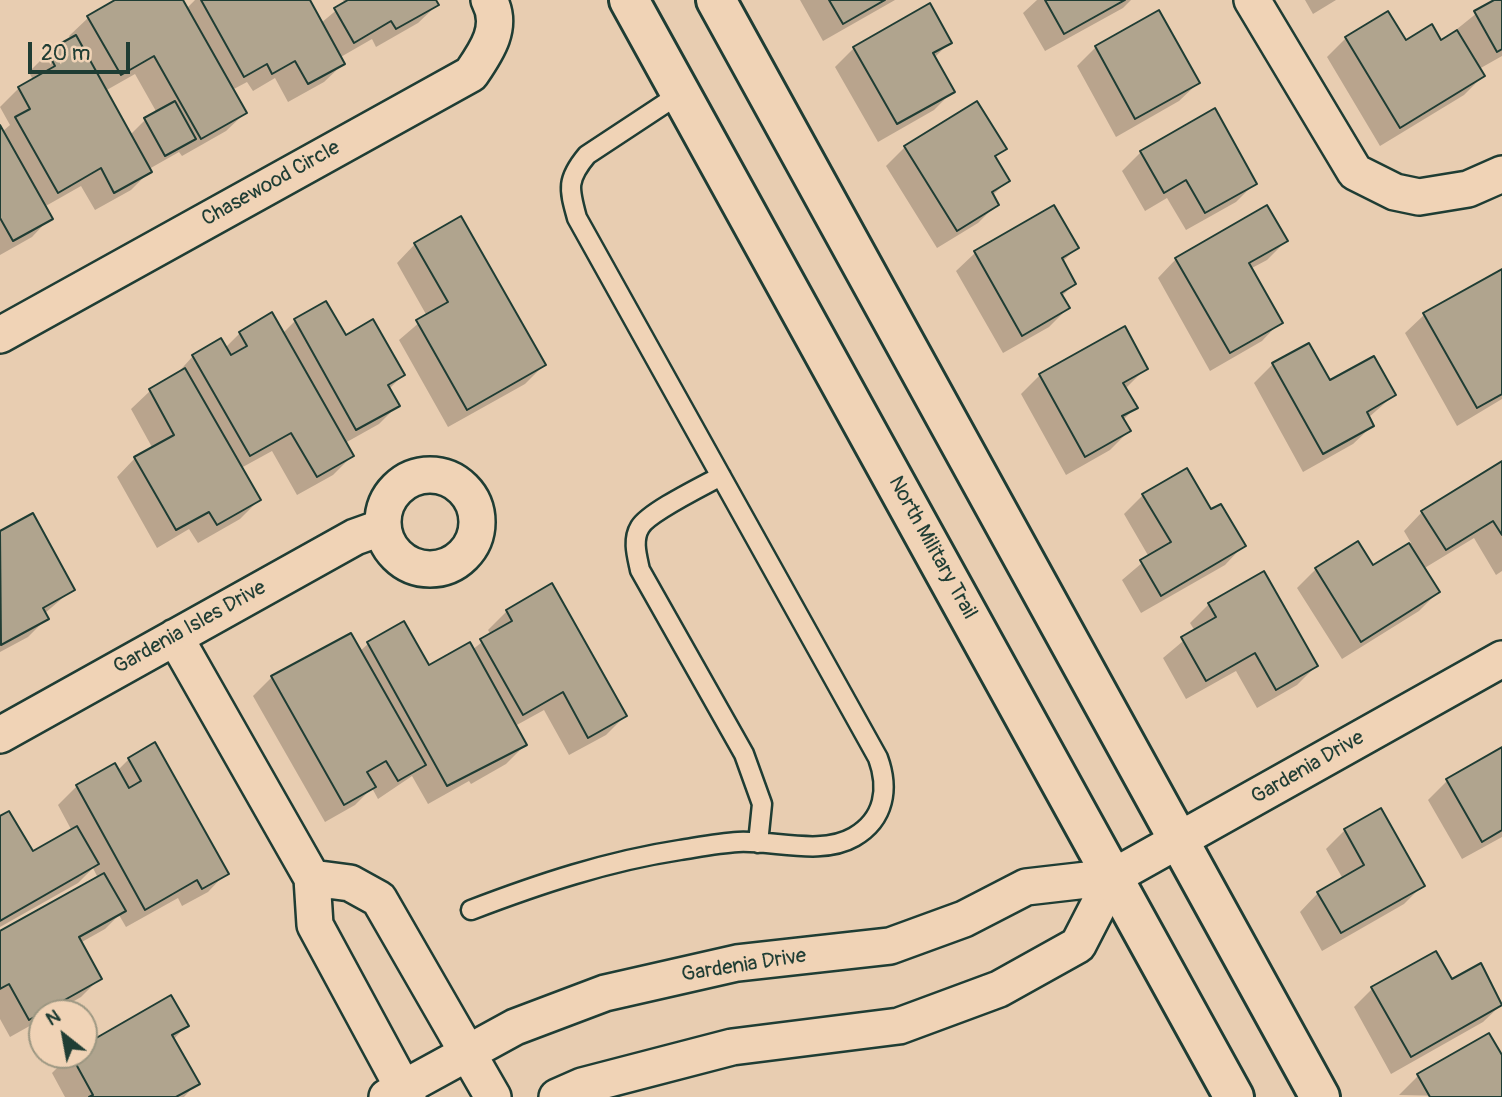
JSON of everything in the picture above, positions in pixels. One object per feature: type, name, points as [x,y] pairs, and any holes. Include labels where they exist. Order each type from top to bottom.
[{"type":"main road","name":"North Military Trail","points":[[629,0],[1234,1097]]},
{"type":"main road","points":[[716,0],[1320,1097]]},
{"type":"street","name":"Chasewood Circle","points":[[0,335],[471,74],[492,43],[495,10],[489,0]]},
{"type":"street","points":[[1252,0],[1355,172],[1395,192],[1419,197],[1468,189],[1502,174]]},
{"type":"street","name":"Gardenia Isles Drive","points":[[0,735],[355,537],[383,527]]},
{"type":"street","points":[[174,637],[312,878],[315,925],[400,1094]]},
{"type":"street","name":"Gardenia Drive","points":[[400,1094],[515,1027],[605,993],[737,963],[890,946],[964,919],[1026,887],[1113,877],[1502,659]]},
{"type":"street","points":[[557,1097],[582,1086],[732,1047],[900,1026],[999,989],[1078,945],[1113,877]]},
{"type":"street","points":[[312,878],[350,883],[379,899],[493,1097]]},
{"type":"lane","points":[[471,910],[551,879],[677,850],[740,842],[808,845],[855,836],[873,819],[884,798],[886,780],[877,758],[577,218],[569,189],[576,168],[587,155],[681,93]]},
{"type":"lane","points":[[721,476],[640,526],[635,545],[640,570],[744,754],[762,804],[758,843]]},
{"type":"building","points":[[115,0],[183,0],[247,113],[201,139],[154,56],[121,75],[87,16]]},
{"type":"building","points":[[201,0],[310,0],[345,64],[308,84],[295,61],[272,74],[267,64],[244,77]]},
{"type":"building","points":[[348,0],[436,0],[439,5],[396,29],[391,21],[354,43],[334,8]]},
{"type":"building","points":[[829,0],[885,0],[843,24]]},
{"type":"building","points":[[1045,0],[1125,0],[1064,34]]},
{"type":"building","points":[[1494,0],[1502,0],[1502,49],[1497,52],[1474,11]]},
{"type":"building","points":[[930,3],[952,43],[933,53],[955,92],[897,124],[853,47]]},
{"type":"building","points":[[1159,10],[1200,83],[1135,119],[1095,46]]},
{"type":"building","points":[[1388,11],[1406,40],[1432,24],[1441,40],[1457,30],[1485,76],[1400,128],[1345,37]]},
{"type":"building","points":[[76,35],[152,172],[114,193],[101,168],[58,193],[15,117],[30,109],[18,87],[55,66],[47,51]]},
{"type":"building","points":[[175,101],[196,139],[165,156],[144,118]]},
{"type":"building","points":[[977,101],[1007,149],[995,156],[1010,181],[992,192],[999,205],[957,231],[904,146]]},
{"type":"building","points":[[1215,108],[1257,184],[1205,213],[1186,180],[1164,193],[1140,151]]},
{"type":"building","points":[[0,125],[53,219],[13,241],[0,218]]},
{"type":"building","points":[[1054,205],[1079,248],[1062,258],[1076,284],[1061,293],[1070,308],[1022,336],[974,251]]},
{"type":"building","points":[[1267,205],[1288,241],[1249,263],[1283,323],[1230,353],[1175,258]]},
{"type":"building","points":[[461,216],[546,365],[467,410],[416,320],[448,302],[414,243]]},
{"type":"building","points":[[1502,269],[1502,394],[1477,408],[1423,313]]},
{"type":"building","points":[[326,301],[346,335],[373,319],[405,375],[388,385],[400,406],[356,430],[294,319]]},
{"type":"building","points":[[272,312],[354,456],[317,477],[291,433],[250,456],[192,355],[221,338],[231,355],[247,346],[239,332]]},
{"type":"building","points":[[1125,326],[1148,369],[1123,383],[1138,408],[1122,416],[1131,431],[1085,457],[1039,374]]},
{"type":"building","points":[[1309,343],[1330,380],[1374,356],[1396,395],[1367,412],[1374,426],[1323,454],[1272,363]]},
{"type":"building","points":[[185,368],[261,500],[217,525],[209,512],[176,530],[134,457],[174,435],[149,389]]},
{"type":"building","points":[[1502,461],[1502,535],[1493,521],[1446,550],[1421,511]]},
{"type":"building","points":[[1187,468],[1211,509],[1221,504],[1246,546],[1161,596],[1140,560],[1171,542],[1142,494]]},
{"type":"building","points":[[33,513],[75,590],[43,608],[49,619],[1,645],[0,531]]},
{"type":"building","points":[[1358,541],[1373,565],[1409,543],[1440,592],[1361,642],[1315,568]]},
{"type":"building","points":[[1264,571],[1318,666],[1276,690],[1255,653],[1206,681],[1181,637],[1216,617],[1208,603]]},
{"type":"building","points":[[552,583],[627,716],[588,738],[563,692],[523,715],[480,639],[512,621],[506,610]]},
{"type":"building","points":[[404,621],[429,665],[470,642],[527,745],[447,786],[367,642]]},
{"type":"building","points":[[351,633],[426,765],[398,781],[386,761],[367,772],[376,787],[344,805],[271,676]]},
{"type":"building","points":[[155,742],[229,874],[202,889],[197,880],[145,910],[76,785],[115,763],[129,788],[141,781],[128,758]]},
{"type":"building","points":[[1502,747],[1502,830],[1482,842],[1446,779]]},
{"type":"building","points":[[1381,808],[1425,886],[1341,933],[1317,892],[1364,865],[1344,829]]},
{"type":"building","points":[[9,811],[33,851],[77,826],[99,864],[0,921],[0,816]]},
{"type":"building","points":[[104,873],[126,911],[79,937],[102,979],[66,999],[28,999],[28,1018],[9,984],[0,989],[0,931]]},
{"type":"building","points":[[1436,951],[1452,979],[1481,963],[1502,1005],[1411,1057],[1371,987]]},
{"type":"building","points":[[171,995],[189,1026],[172,1035],[200,1084],[176,1097],[89,1097],[93,1095],[79,1069],[98,1069],[98,1037]]},
{"type":"building","points":[[1489,1033],[1502,1055],[1502,1097],[1430,1097],[1417,1074]]}]
